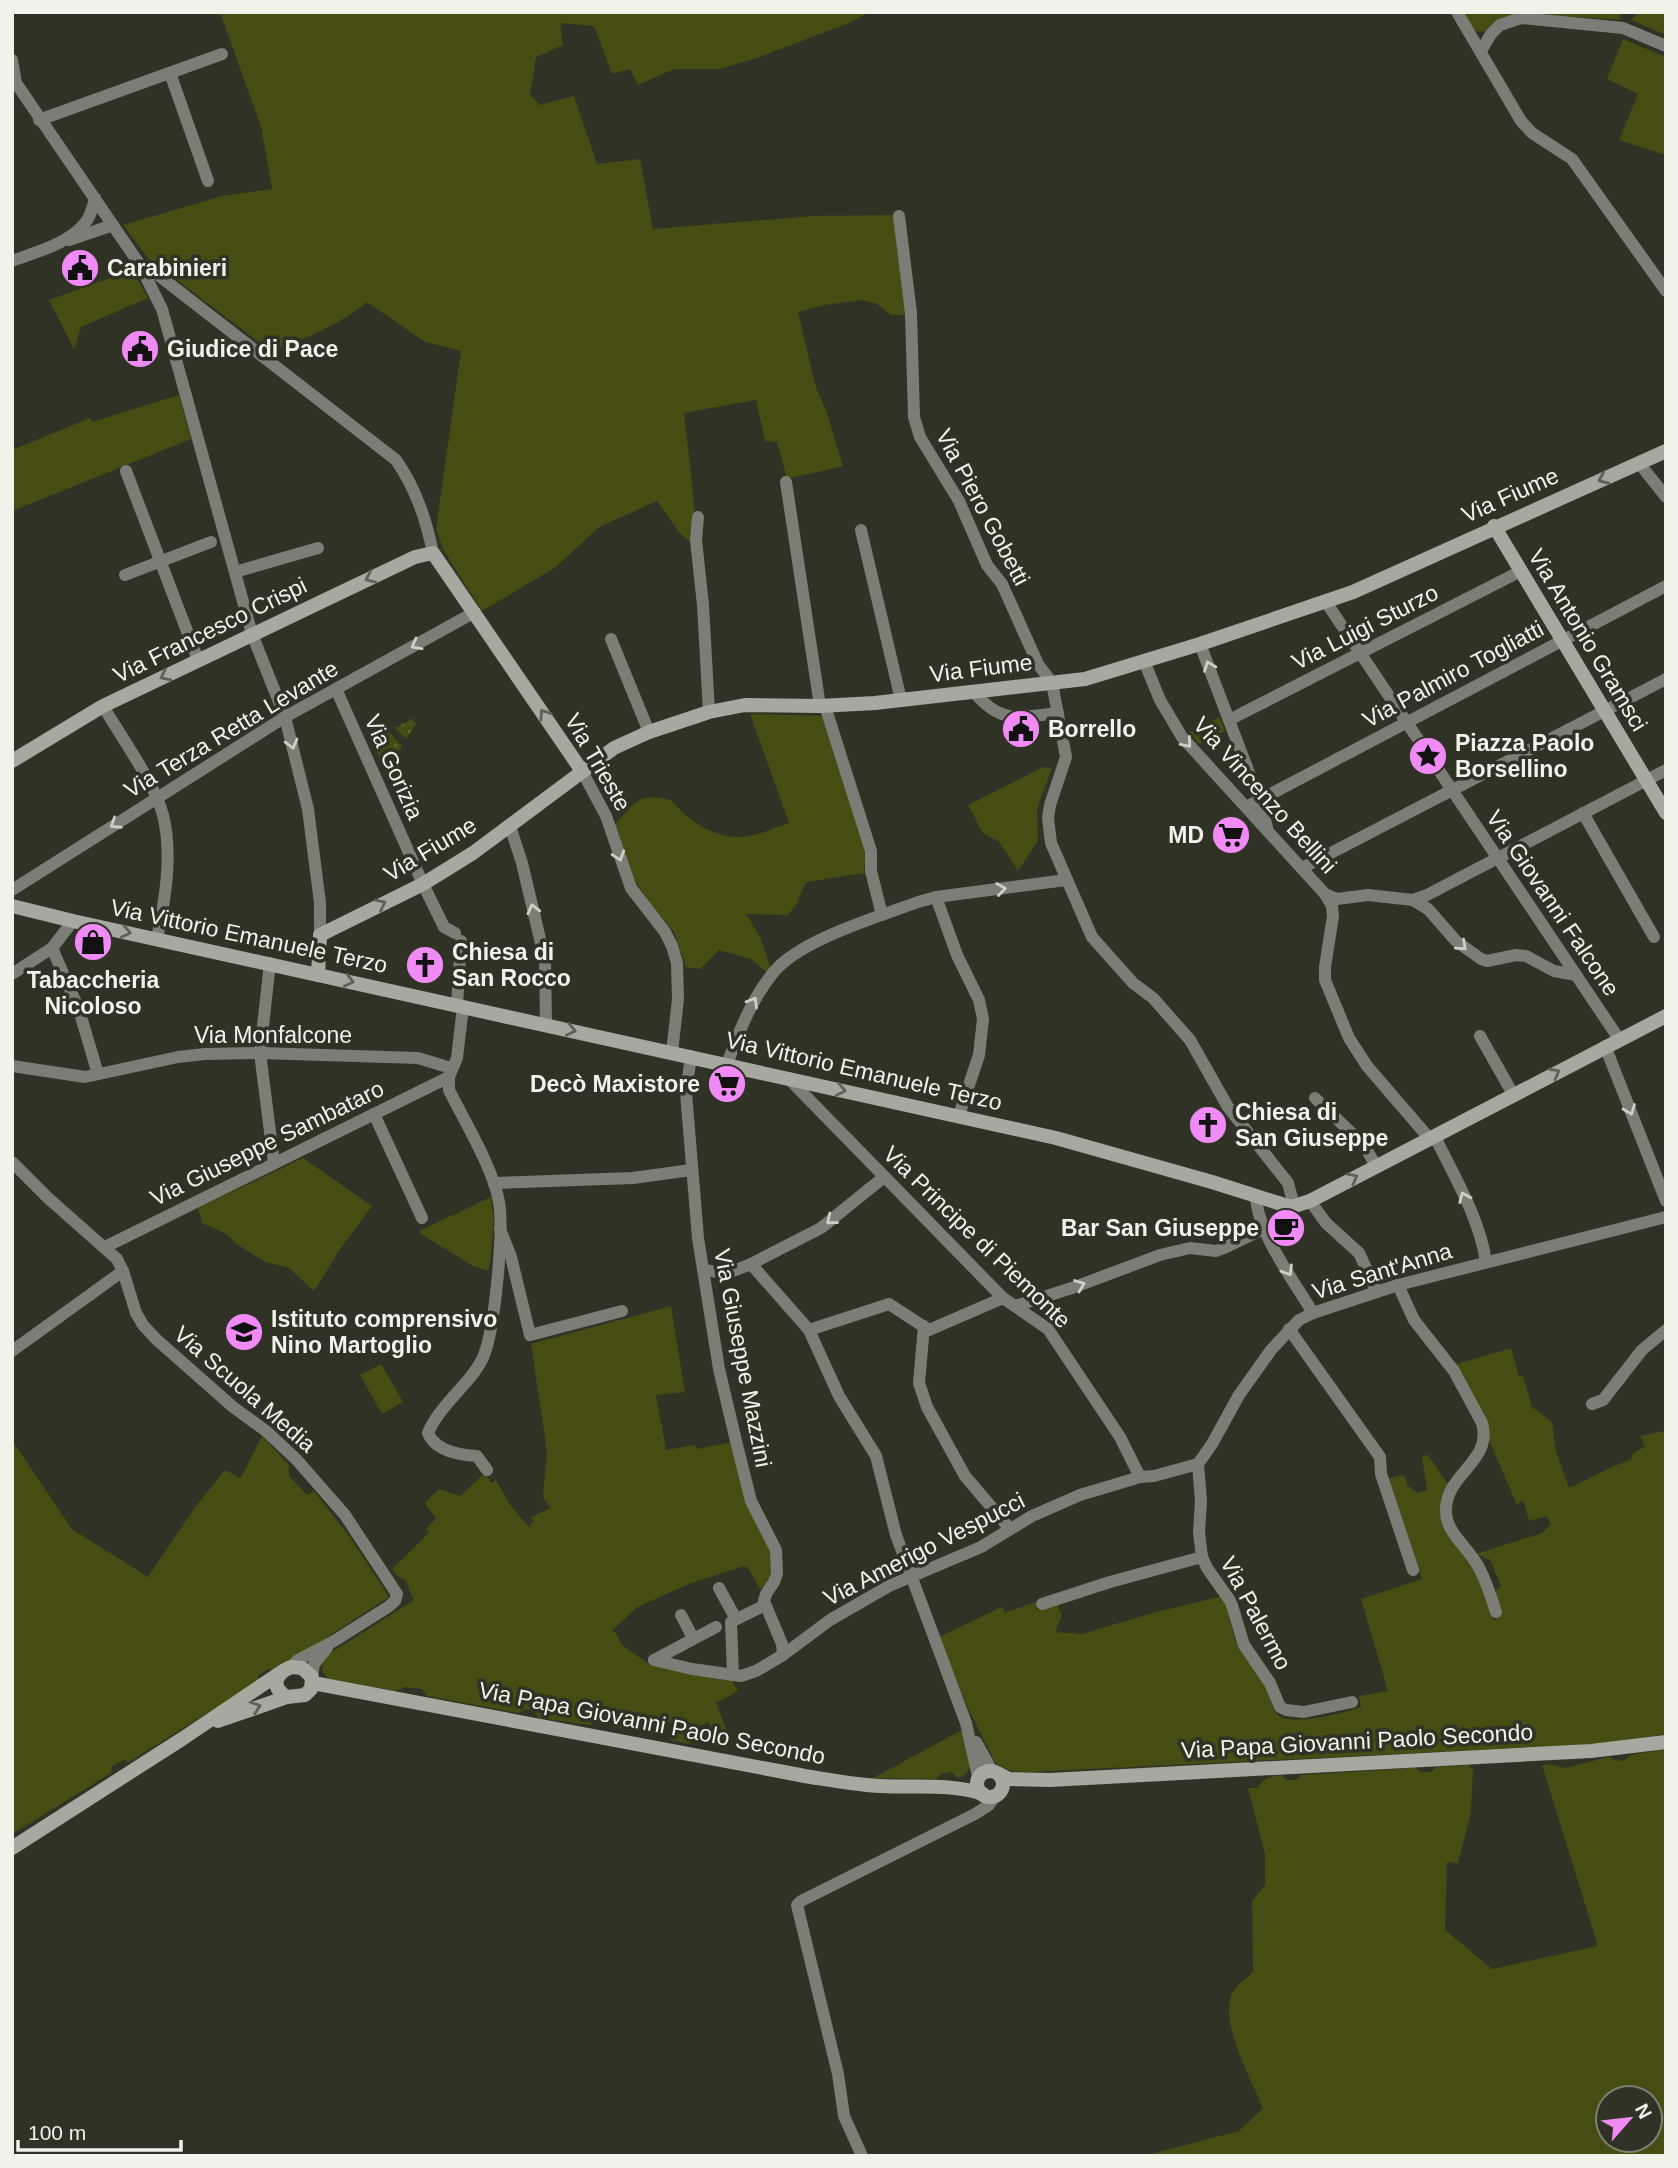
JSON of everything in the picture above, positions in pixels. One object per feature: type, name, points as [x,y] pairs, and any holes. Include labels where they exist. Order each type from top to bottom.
[{"type":"street","points":[[1458,12],[1521,121],[1532,132],[1572,159],[1666,292]]},
{"type":"street","points":[[1481,51],[1500,25],[1521,18],[1623,28],[1666,46]]},
{"type":"street","points":[[39,120],[222,54]]},
{"type":"street","points":[[12,60],[16,83],[140,265],[162,309],[253,634],[285,717],[309,809],[320,903],[318,975]]},
{"type":"street","points":[[170,73],[208,181]]},
{"type":"street","points":[[61,242],[85,224],[95,198]]},
{"type":"street","name":"Via Piero Gobetti","points":[[899,216],[911,313],[914,416],[920,437],[959,501],[987,565],[1002,584],[1038,664],[1052,683]]},
{"type":"street","points":[[12,261],[113,225]]},
{"type":"street","points":[[140,265],[153,271],[396,460],[415,492],[426,521],[433,553]]},
{"type":"street","name":"Via Fiume","points":[[320,935],[423,884],[473,853],[614,748],[649,732],[709,712],[745,705],[822,706],[901,700],[1085,679],[1326,602],[1666,451]]},
{"type":"street","points":[[1639,463],[1666,497]]},
{"type":"street","points":[[126,471],[198,660]]},
{"type":"street","points":[[786,482],[822,706],[871,851],[871,871],[883,915]]},
{"type":"street","points":[[698,517],[696,540],[709,712]]},
{"type":"street","name":"Via Antonio Gramsci","points":[[1494,526],[1666,813]]},
{"type":"street","points":[[861,530],[901,700]]},
{"type":"street","points":[[125,575],[211,542]]},
{"type":"street","points":[[235,572],[318,548]]},
{"type":"street","name":"Via Trieste","points":[[433,553],[582,771],[606,816],[631,888],[665,932],[672,946],[677,962],[678,999],[673,1052]]},
{"type":"street","name":"Via Francesco Crispi","points":[[12,761],[103,706],[415,557],[433,553]]},
{"type":"street","name":"Via Luigi Sturzo","points":[[1229,720],[1521,571]]},
{"type":"street","name":"Via Palmiro Togliatti","points":[[1246,807],[1666,586]]},
{"type":"street","points":[[1326,602],[1406,721]]},
{"type":"street","name":"Via Terza Retta Levante","points":[[12,890],[285,717],[475,612]]},
{"type":"street","points":[[611,639],[649,732]]},
{"type":"street","points":[[1200,643],[1269,832]]},
{"type":"street","name":"Via Vincenzo Bellini","points":[[1144,661],[1160,700],[1182,737],[1302,868],[1332,906],[1325,980],[1349,1038],[1367,1066],[1429,1138],[1437,1142],[1463,1192],[1484,1247],[1486,1262]]},
{"type":"street","points":[[1302,868],[1666,679]]},
{"type":"street","points":[[1052,683],[1066,757],[1050,805],[1049,832],[1066,880],[1092,937],[1133,983],[1153,998],[1189,1040],[1228,1107],[1288,1182],[1291,1207],[1310,1201],[1666,1016]]},
{"type":"street","name":"Via Gorizia","points":[[336,689],[444,927],[458,937],[460,1006],[457,1058],[450,1072]]},
{"type":"street","points":[[974,692],[982,702],[1009,718],[1058,713]]},
{"type":"street","points":[[103,706],[156,797],[163,816],[167,881],[158,939]]},
{"type":"street","name":"Via Giovanni Falcone","points":[[1406,721],[1619,1039]]},
{"type":"street","points":[[1413,900],[1666,770]]},
{"type":"street","points":[[1583,813],[1654,937]]},
{"type":"street","points":[[510,826],[522,863],[545,960],[546,1025]]},
{"type":"street","points":[[727,1064],[744,1017],[775,970],[812,943],[936,897],[1066,880]]},
{"type":"street","points":[[1325,894],[1337,899],[1368,895],[1413,900],[1428,909],[1456,940],[1481,959],[1487,961],[1526,956],[1554,971],[1576,975]]},
{"type":"street","points":[[936,897],[957,955],[979,1000],[983,1019],[979,1055],[959,1115]]},
{"type":"street","name":"Via Vittorio Emanuele Terzo","points":[[12,906],[959,1115],[1056,1138],[1291,1207]]},
{"type":"street","points":[[12,974],[52,947],[73,921]]},
{"type":"street","points":[[52,947],[79,1010],[98,1074]]},
{"type":"street","points":[[270,963],[260,1053],[274,1163]]},
{"type":"street","points":[[1480,1036],[1513,1094]]},
{"type":"street","points":[[1605,1046],[1666,1201]]},
{"type":"street","name":"Via Monfalcone","points":[[12,1066],[74,1077],[192,1055],[260,1053],[418,1058],[450,1072]]},
{"type":"street","name":"Via Giuseppe Mazzini","points":[[691,1056],[685,1093],[691,1170],[719,1369],[751,1501],[776,1550],[777,1574],[766,1594],[765,1605]]},
{"type":"street","points":[[450,1072],[449,1090],[494,1183],[500,1203],[500,1229],[493,1321],[484,1357],[428,1433],[430,1438],[443,1448],[463,1455],[477,1456],[487,1470]]},
{"type":"street","name":"Via Giuseppe Sambataro","points":[[104,1247],[374,1114],[450,1072]]},
{"type":"street","name":"Via Principe di Piemonte","points":[[788,1078],[1003,1298],[1048,1329],[1120,1437],[1140,1477]]},
{"type":"street","points":[[1315,1098],[1364,1145],[1376,1166]]},
{"type":"street","points":[[374,1114],[422,1219]]},
{"type":"street","name":"Via Scuola Media","points":[[12,1162],[117,1259],[136,1313],[156,1339],[223,1398],[266,1431],[296,1459],[345,1515],[397,1594],[396,1601],[388,1607],[334,1641]]},
{"type":"street","points":[[494,1183],[633,1178],[691,1170]]},
{"type":"street","points":[[703,1270],[728,1273],[751,1264],[821,1228],[884,1177]]},
{"type":"street","points":[[1256,1197],[1257,1213],[1263,1229],[1313,1312]]},
{"type":"street","points":[[1310,1201],[1326,1223],[1359,1253],[1377,1292]]},
{"type":"street","name":"Via Sant'Anna","points":[[1198,1464],[1239,1395],[1289,1329],[1313,1312],[1398,1284],[1666,1217]]},
{"type":"street","points":[[500,1229],[512,1257],[530,1335],[622,1311]]},
{"type":"street","points":[[1015,1306],[1072,1289],[1160,1255],[1190,1248],[1211,1251],[1224,1248],[1263,1229]]},
{"type":"street","points":[[751,1264],[809,1330],[839,1396],[877,1456],[896,1535],[966,1723],[989,1805],[801,1900],[797,1905],[838,2074],[844,2116],[862,2156]]},
{"type":"street","points":[[12,1351],[123,1271]]},
{"type":"street","points":[[1398,1284],[1414,1320],[1454,1371],[1485,1432],[1481,1451],[1453,1486],[1446,1508],[1450,1528],[1480,1569],[1496,1612]]},
{"type":"street","points":[[809,1330],[889,1304],[929,1329],[1003,1298]]},
{"type":"street","points":[[924,1326],[919,1383],[927,1407],[965,1476],[1010,1529]]},
{"type":"street","points":[[1289,1329],[1380,1457],[1381,1474],[1413,1570]]},
{"type":"street","points":[[1592,1404],[1603,1400],[1642,1350],[1666,1330]]},
{"type":"street","points":[[1140,1477],[1198,1464]]},
{"type":"street","name":"Via Palermo","points":[[1198,1464],[1202,1557],[1231,1602],[1244,1645],[1270,1683],[1280,1707],[1304,1712],[1352,1702]]},
{"type":"street","name":"Via Amerigo Vespucci","points":[[693,1638],[654,1660],[692,1669],[748,1675],[783,1655],[830,1620],[889,1586],[981,1547],[1032,1516],[1080,1496],[1140,1477]]},
{"type":"street","points":[[1042,1604],[1202,1557]]},
{"type":"street","points":[[719,1588],[736,1619]]},
{"type":"street","points":[[733,1675],[731,1622],[765,1605],[782,1643],[783,1655]]},
{"type":"street","points":[[681,1615],[693,1638],[716,1627]]},
{"type":"street","points":[[12,1848],[182,1739],[298,1660],[334,1641]]},
{"type":"street","points":[[310,1685],[314,1664],[334,1641]]},
{"type":"street","points":[[286,1698],[276,1689],[275,1683],[287,1669],[302,1668],[310,1685]]},
{"type":"street","name":"Via Papa Giovanni Paolo Secondo","points":[[182,1739],[223,1718],[286,1698],[310,1685],[384,1695],[805,1776],[879,1786],[948,1786],[985,1790]]},
{"type":"street","points":[[966,1723],[1003,1784],[985,1790]]},
{"type":"street","name":"Via Papa Giovanni Paolo Secondo","points":[[1050,1780],[1591,1751],[1666,1742]]},
{"type":"street","points":[[985,1790],[984,1772],[996,1773],[1009,1779],[1050,1780]]},
{"type":"street","points":[[985,1790],[1012,1788],[1050,1780]]},
{"type":"green space","points":[[220,12],[870,12],[849,23],[757,58],[719,69],[674,69],[638,85],[630,69],[612,74],[594,26],[560,23],[563,45],[536,57],[530,95],[540,105],[574,96],[597,164],[640,159],[653,229],[814,216],[896,215],[908,315],[891,315],[877,304],[863,300],[798,312],[816,388],[826,410],[843,466],[787,479],[777,442],[765,441],[756,400],[684,413],[694,510],[691,543],[678,531],[657,501],[599,527],[556,567],[482,611],[444,551],[436,529],[461,351],[425,342],[367,302],[336,323],[273,353],[148,258],[123,225],[222,196],[272,189],[261,127]]},
{"type":"green space","points":[[1462,12],[1621,12],[1620,20],[1522,13],[1501,19],[1484,32],[1475,31]]},
{"type":"green space","points":[[1638,12],[1666,12],[1666,35],[1631,20]]},
{"type":"green space","points":[[1623,39],[1666,57],[1666,155],[1619,140],[1638,94],[1607,79]]},
{"type":"green space","points":[[132,270],[148,298],[81,327],[74,349],[49,300]]},
{"type":"green space","points":[[179,395],[191,439],[12,511],[12,450],[90,418],[92,422]]},
{"type":"green space","points":[[750,714],[822,716],[867,856],[867,866],[864,867],[865,873],[806,882],[797,903],[788,915],[746,914],[760,937],[771,968],[767,973],[751,959],[719,950],[700,969],[686,967],[674,932],[634,879],[615,824],[634,804],[644,798],[671,800],[702,827],[731,837],[753,835],[789,823]]},
{"type":"green space","points":[[1219,717],[1225,731],[1199,744],[1190,732]]},
{"type":"green space","points":[[412,719],[416,724],[406,739],[395,728]]},
{"type":"green space","points":[[388,731],[402,746],[386,773],[371,738]]},
{"type":"green space","points":[[1043,767],[1052,768],[1037,809],[1038,840],[1018,871],[999,842],[982,832],[968,805]]},
{"type":"green space","points":[[303,1158],[372,1206],[314,1291],[289,1268],[265,1262],[235,1243],[227,1234],[202,1223],[198,1208]]},
{"type":"green space","points":[[491,1197],[494,1222],[489,1271],[473,1266],[419,1231]]},
{"type":"green space","points":[[671,1306],[685,1392],[656,1395],[666,1450],[695,1445],[697,1449],[731,1442],[775,1564],[769,1584],[760,1589],[748,1568],[744,1566],[689,1584],[637,1607],[612,1631],[622,1645],[650,1665],[731,1679],[738,1691],[716,1703],[732,1743],[727,1743],[714,1733],[708,1722],[695,1729],[696,1741],[689,1744],[671,1740],[670,1732],[674,1729],[667,1717],[633,1728],[615,1728],[611,1723],[590,1725],[539,1718],[526,1709],[518,1713],[427,1696],[422,1689],[405,1687],[396,1691],[333,1683],[322,1669],[329,1654],[414,1600],[405,1580],[397,1576],[392,1569],[429,1533],[426,1529],[436,1518],[425,1503],[439,1489],[460,1496],[485,1473],[491,1483],[496,1480],[510,1505],[529,1527],[533,1521],[531,1517],[550,1508],[543,1497],[547,1451],[531,1344]]},
{"type":"green space","points":[[1511,1348],[1519,1377],[1523,1376],[1532,1407],[1552,1422],[1556,1451],[1569,1488],[1631,1460],[1633,1453],[1645,1447],[1640,1436],[1666,1431],[1666,1734],[1628,1741],[1579,1745],[1029,1772],[1011,1771],[995,1762],[967,1706],[939,1637],[1002,1607],[1005,1613],[1035,1602],[1037,1610],[1057,1604],[1062,1615],[1055,1632],[1082,1634],[1223,1596],[1237,1643],[1262,1679],[1275,1711],[1281,1717],[1298,1720],[1344,1712],[1361,1707],[1359,1696],[1388,1691],[1361,1599],[1422,1579],[1385,1479],[1404,1475],[1408,1486],[1418,1493],[1427,1490],[1422,1457],[1428,1455],[1448,1484],[1443,1499],[1444,1522],[1480,1578],[1494,1621],[1502,1612],[1495,1592],[1501,1586],[1490,1560],[1476,1554],[1542,1533],[1551,1524],[1547,1516],[1529,1521],[1524,1503],[1521,1501],[1517,1505],[1489,1440],[1488,1423],[1454,1365]]},
{"type":"green space","points":[[381,1364],[403,1402],[382,1414],[360,1375]]},
{"type":"green space","points":[[262,1436],[289,1465],[289,1476],[307,1495],[314,1491],[352,1540],[389,1597],[275,1671],[268,1669],[259,1675],[257,1682],[129,1762],[124,1760],[112,1766],[111,1773],[12,1834],[12,1440],[72,1529],[148,1577],[196,1506],[225,1470],[241,1478]]},
{"type":"green space","points":[[962,1730],[970,1758],[968,1771],[964,1775],[957,1778],[952,1772],[941,1774],[936,1779],[873,1778]]},
{"type":"green space","points":[[1666,1749],[1666,2156],[1143,2156],[1239,2131],[1263,2108],[1244,2067],[1229,2017],[1229,2003],[1233,1992],[1253,1972],[1252,1901],[1265,1885],[1265,1854],[1248,1788],[1258,1788],[1267,1778],[1281,1775],[1286,1780],[1296,1780],[1302,1775],[1416,1768],[1421,1772],[1431,1772],[1436,1767],[1468,1765],[1473,1769],[1471,1812],[1458,1863],[1447,1862],[1445,1930],[1492,1969],[1598,1946],[1542,1765],[1564,1768],[1609,1757],[1615,1761],[1625,1760],[1631,1755]]},
{"type":"place","name":"Carabinieri","points":[[80,268]]},
{"type":"place","name":"Giudice di Pace","points":[[140,349]]},
{"type":"place","name":"Borrello","points":[[1021,729]]},
{"type":"place","name":"Piazza Paolo Borsellino","points":[[1428,756]]},
{"type":"place","name":"MD","points":[[1231,835]]},
{"type":"place","name":"Tabaccheria Nicoloso","points":[[93,942]]},
{"type":"place","name":"Chiesa di San Rocco","points":[[425,965]]},
{"type":"place","name":"Decò Maxistore","points":[[727,1084]]},
{"type":"place","name":"Chiesa di San Giuseppe","points":[[1208,1125]]},
{"type":"place","name":"Bar San Giuseppe","points":[[1286,1228]]},
{"type":"place","name":"Istituto comprensivo Nino Martoglio","points":[[244,1332]]}]
